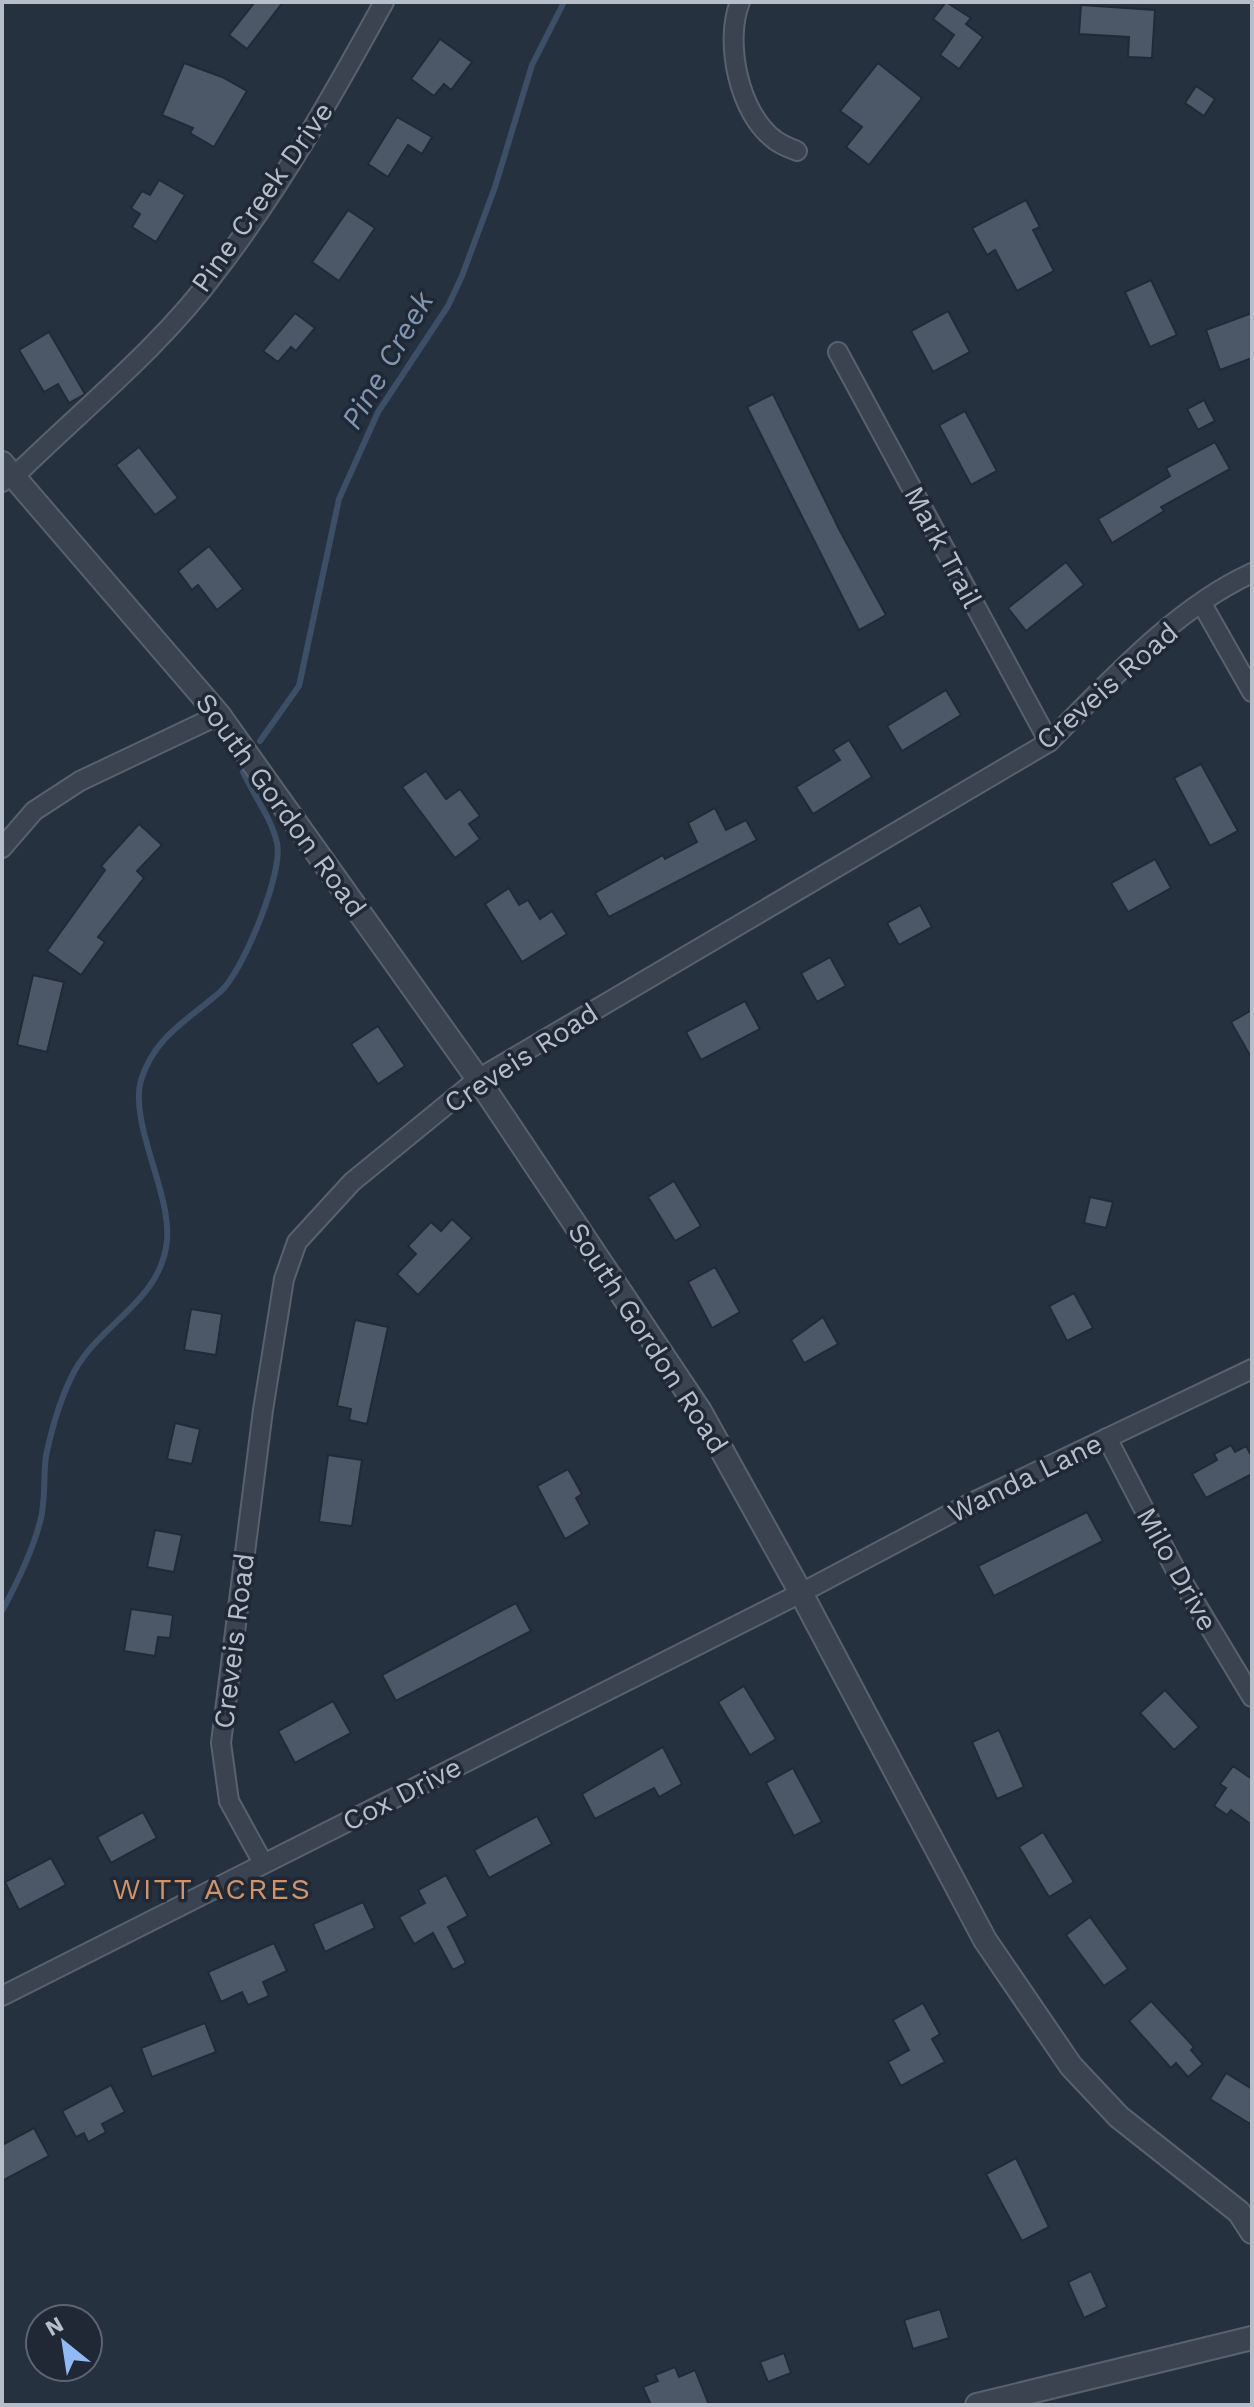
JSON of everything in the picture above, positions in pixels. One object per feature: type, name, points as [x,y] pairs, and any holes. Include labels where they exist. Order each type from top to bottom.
[{"type":"street","name":"Pine Creek Drive","points":[[5,473],[23,468],[146,350],[215,274],[328,104],[384,2]]},
{"type":"street","points":[[740,2],[733,36],[741,88],[773,139],[797,151]]},
{"type":"street","name":"Mark Trail","points":[[838,352],[1049,742]]},
{"type":"street","name":"South Gordon Road","points":[[5,473],[219,715],[478,1079],[700,1411],[801,1593],[985,1940],[1071,2066],[1119,2117],[1246,2213],[1252,2232]]},
{"type":"street","name":"Creveis Road","points":[[263,1863],[229,1801],[221,1743],[284,1279],[297,1242],[352,1182],[478,1079],[1049,742],[1123,667],[1202,604],[1252,573]]},
{"type":"street","points":[[1202,604],[1252,692]]},
{"type":"street","points":[[2,848],[34,811],[80,781],[219,715]]},
{"type":"street","name":"Wanda Lane","points":[[801,1593],[969,1504],[1252,1369]]},
{"type":"street","name":"Milo Drive","points":[[1107,1438],[1176,1571],[1252,1697]]},
{"type":"street","name":"Cox Drive","points":[[2,1996],[801,1593]]},
{"type":"street","points":[[977,2405],[1252,2338]]},
{"type":"building","points":[[255,2],[283,2],[247,49],[229,35]]},
{"type":"building","points":[[946,2],[971,18],[966,24],[983,37],[959,69],[940,55],[954,35],[933,19]]},
{"type":"building","points":[[1081,5],[1155,10],[1152,58],[1128,57],[1129,37],[1079,34]]},
{"type":"building","points":[[440,39],[472,62],[451,90],[444,84],[434,96],[411,79]]},
{"type":"building","points":[[184,63],[222,77],[247,91],[214,147],[190,133],[193,128],[162,115]]},
{"type":"building","points":[[878,63],[922,98],[869,165],[846,147],[862,127],[840,111]]},
{"type":"building","points":[[1196,86],[1215,99],[1204,116],[1185,103]]},
{"type":"building","points":[[397,117],[432,137],[422,154],[408,145],[388,177],[368,164]]},
{"type":"building","points":[[159,180],[185,195],[156,242],[132,227],[140,214],[131,208],[142,191],[150,195]]},
{"type":"building","points":[[1026,200],[1040,227],[1033,230],[1054,271],[1017,291],[995,250],[987,255],[972,228]]},
{"type":"building","points":[[348,210],[375,228],[339,281],[312,262]]},
{"type":"building","points":[[1151,280],[1177,335],[1150,347],[1125,292]]},
{"type":"building","points":[[948,311],[970,352],[933,372],[911,331]]},
{"type":"building","points":[[295,313],[315,328],[296,351],[291,347],[278,362],[263,351]]},
{"type":"building","points":[[1252,313],[1252,358],[1220,370],[1206,330]]},
{"type":"building","points":[[49,332],[85,394],[69,403],[58,384],[44,392],[19,350]]},
{"type":"building","points":[[773,394],[840,531],[886,615],[859,630],[747,407]]},
{"type":"building","points":[[1204,400],[1215,421],[1198,430],[1187,409]]},
{"type":"building","points":[[965,411],[997,471],[971,485],[939,425]]},
{"type":"building","points":[[1215,442],[1230,469],[1161,507],[1164,511],[1112,543],[1098,519],[1170,476],[1166,468]]},
{"type":"building","points":[[139,447],[178,498],[155,515],[116,465]]},
{"type":"building","points":[[209,546],[243,589],[217,610],[198,585],[192,590],[178,571]]},
{"type":"building","points":[[1066,562],[1084,585],[1026,631],[1008,608]]},
{"type":"building","points":[[946,690],[961,715],[902,751],[887,726]]},
{"type":"building","points":[[849,740],[872,777],[813,814],[796,787],[840,760],[833,750]]},
{"type":"building","points":[[1201,764],[1238,831],[1210,846],[1174,778]]},
{"type":"building","points":[[426,771],[446,799],[460,789],[480,816],[469,824],[480,839],[455,858],[402,787]]},
{"type":"building","points":[[715,808],[726,830],[746,820],[757,840],[609,917],[595,893],[663,855],[665,859],[697,842],[688,823]]},
{"type":"building","points":[[139,824],[162,845],[137,871],[144,878],[98,937],[105,942],[81,975],[47,951],[105,870],[101,866]]},
{"type":"building","points":[[1155,859],[1171,888],[1128,912],[1111,883]]},
{"type":"building","points":[[509,888],[519,905],[528,900],[540,919],[552,911],[567,934],[522,962],[485,904]]},
{"type":"building","points":[[920,905],[932,927],[899,945],[887,923]]},
{"type":"building","points":[[830,957],[846,986],[817,1002],[801,973]]},
{"type":"building","points":[[33,975],[64,982],[47,1052],[17,1045]]},
{"type":"building","points":[[745,1001],[760,1029],[701,1060],[686,1032]]},
{"type":"building","points":[[1252,1010],[1252,1059],[1231,1022]]},
{"type":"building","points":[[378,1026],[405,1066],[378,1084],[351,1044]]},
{"type":"building","points":[[674,1181],[701,1226],[675,1241],[648,1197]]},
{"type":"building","points":[[1090,1197],[1113,1202],[1106,1228],[1084,1223]]},
{"type":"building","points":[[452,1219],[472,1238],[418,1295],[397,1274],[416,1254],[408,1246],[431,1222],[441,1231]]},
{"type":"building","points":[[715,1267],[740,1312],[712,1328],[688,1282]]},
{"type":"building","points":[[1074,1293],[1093,1328],[1067,1341],[1049,1306]]},
{"type":"building","points":[[191,1309],[222,1314],[216,1355],[184,1350]]},
{"type":"building","points":[[823,1317],[838,1344],[804,1363],[791,1340]]},
{"type":"building","points":[[355,1320],[388,1327],[367,1424],[349,1420],[351,1409],[337,1406]]},
{"type":"building","points":[[175,1423],[200,1429],[192,1464],[167,1459]]},
{"type":"building","points":[[1231,1445],[1235,1452],[1246,1446],[1252,1457],[1252,1474],[1206,1498],[1192,1474],[1217,1460],[1214,1454]]},
{"type":"building","points":[[328,1455],[362,1460],[352,1526],[319,1522]]},
{"type":"building","points":[[568,1469],[582,1494],[576,1498],[590,1524],[565,1539],[537,1486]]},
{"type":"building","points":[[1087,1512],[1103,1541],[994,1596],[978,1566]]},
{"type":"building","points":[[155,1530],[182,1535],[174,1572],[147,1567]]},
{"type":"building","points":[[516,1603],[531,1631],[396,1701],[382,1675]]},
{"type":"building","points":[[131,1609],[173,1615],[170,1638],[158,1637],[155,1656],[124,1651]]},
{"type":"building","points":[[744,1686],[776,1739],[750,1755],[718,1702]]},
{"type":"building","points":[[1165,1690],[1199,1727],[1174,1750],[1140,1713]]},
{"type":"building","points":[[333,1701],[351,1733],[295,1763],[278,1731]]},
{"type":"building","points":[[999,1730],[1024,1787],[997,1799],[972,1742]]},
{"type":"building","points":[[663,1747],[682,1784],[659,1797],[654,1788],[595,1819],[582,1794]]},
{"type":"building","points":[[1233,1766],[1252,1779],[1252,1825],[1231,1810],[1227,1815],[1214,1806],[1226,1788],[1220,1784]]},
{"type":"building","points":[[793,1768],[822,1822],[794,1836],[766,1783]]},
{"type":"building","points":[[143,1812],[157,1838],[111,1863],[97,1837]]},
{"type":"building","points":[[537,1816],[552,1844],[489,1878],[474,1850]]},
{"type":"building","points":[[1043,1832],[1074,1882],[1049,1897],[1019,1847]]},
{"type":"building","points":[[51,1858],[66,1885],[19,1910],[5,1882]]},
{"type":"building","points":[[446,1875],[468,1916],[448,1927],[466,1963],[453,1970],[433,1933],[414,1944],[399,1917],[425,1903],[418,1890]]},
{"type":"building","points":[[363,1902],[375,1928],[325,1952],[313,1924]]},
{"type":"building","points":[[1090,1917],[1128,1969],[1104,1986],[1066,1935]]},
{"type":"building","points":[[274,1943],[287,1971],[263,1982],[269,1996],[248,2005],[242,1992],[221,2002],[208,1972]]},
{"type":"building","points":[[1151,2001],[1194,2047],[1191,2050],[1203,2064],[1188,2077],[1176,2063],[1171,2068],[1129,2021]]},
{"type":"building","points":[[923,2003],[940,2034],[932,2039],[945,2062],[901,2086],[888,2062],[909,2050],[893,2020]]},
{"type":"building","points":[[205,2023],[216,2052],[152,2077],[141,2048]]},
{"type":"building","points":[[1226,2073],[1252,2089],[1252,2125],[1210,2099]]},
{"type":"building","points":[[111,2085],[125,2112],[102,2124],[106,2132],[88,2142],[84,2133],[76,2137],[62,2111]]},
{"type":"building","points":[[34,2128],[49,2156],[2,2181],[2,2145]]},
{"type":"building","points":[[1016,2158],[1049,2227],[1022,2241],[986,2174]]},
{"type":"building","points":[[1091,2271],[1107,2307],[1084,2318],[1068,2282]]},
{"type":"building","points":[[940,2309],[949,2338],[913,2349],[904,2320]]},
{"type":"building","points":[[784,2353],[791,2373],[768,2382],[760,2362]]},
{"type":"building","points":[[675,2367],[679,2377],[695,2370],[709,2405],[651,2405],[643,2387],[658,2381],[655,2375]]},
{"type":"waterway","name":"Pine Creek","points":[[260,741],[299,686],[339,499],[378,412],[448,306],[462,276],[495,187],[532,65],[564,2]]},
{"type":"waterway","name":"Pine Creek","points":[[2,1611],[37,1534],[43,1506],[46,1456],[70,1380],[86,1353],[143,1295],[163,1261],[167,1221],[141,1116],[141,1080],[164,1040],[229,981],[250,943],[268,897],[278,857],[277,843],[267,816],[243,772]]},
{"type":"district","name":"WITT ACRES","points":[[212,1888]]}]
